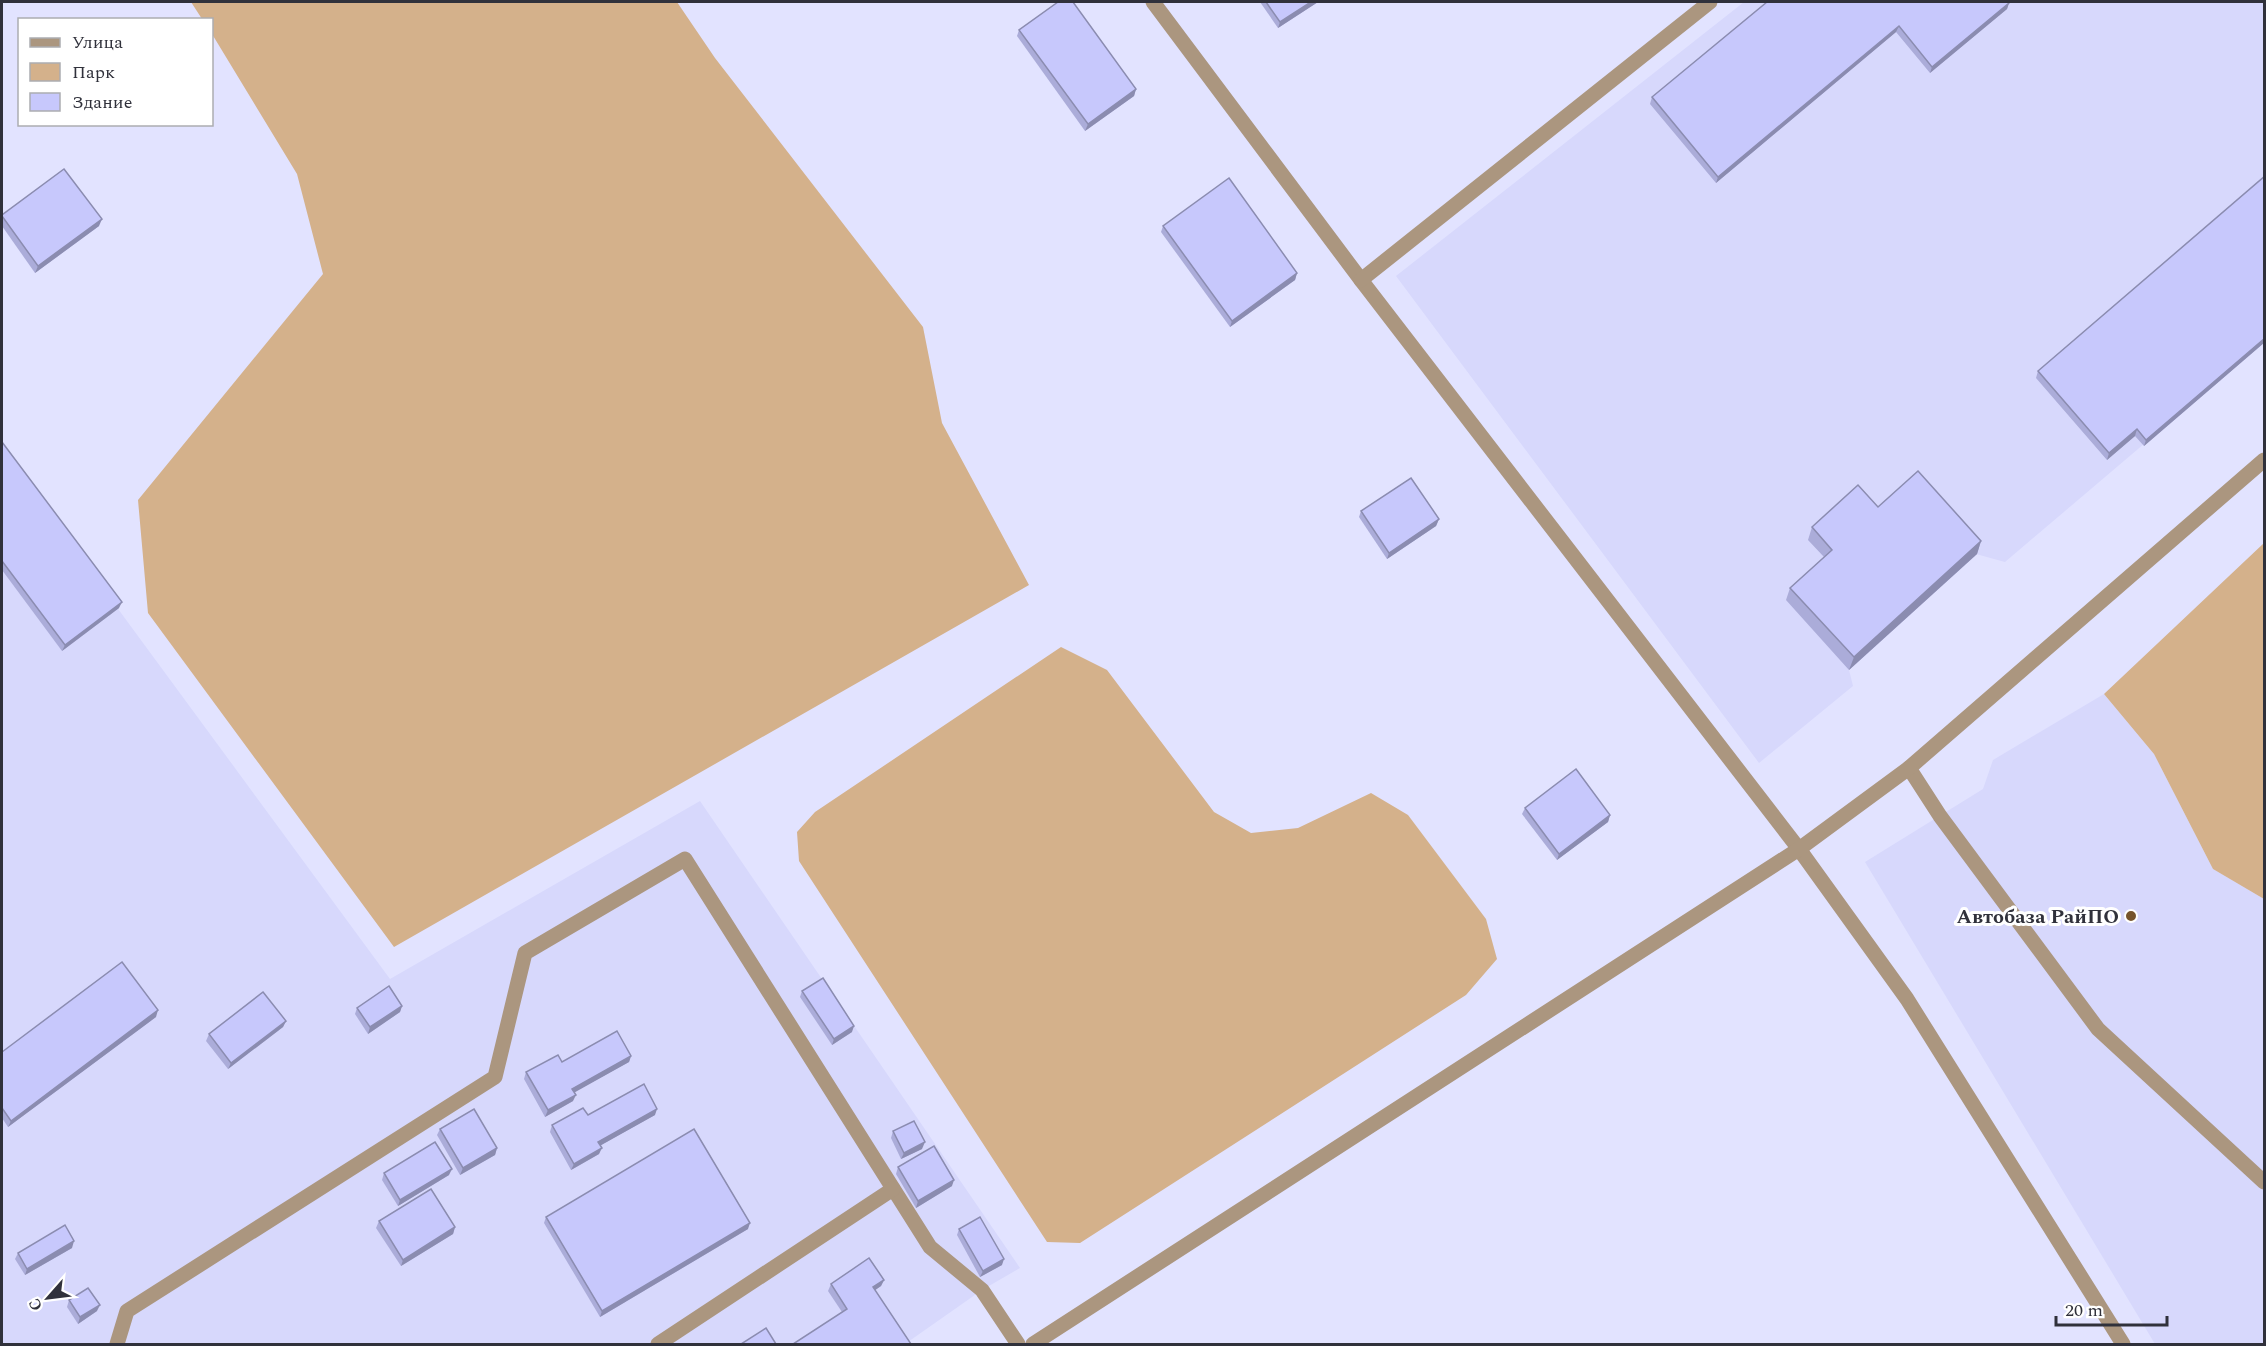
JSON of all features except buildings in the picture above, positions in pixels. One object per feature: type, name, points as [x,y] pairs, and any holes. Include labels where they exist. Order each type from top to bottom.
[{"type":"street","points":[[1153,2],[1361,280],[1799,849],[1907,999],[2123,1344]]},
{"type":"street","points":[[1361,280],[1710,2]]},
{"type":"street","points":[[1033,1344],[1799,849],[1909,768],[2265,460]]},
{"type":"street","points":[[1909,768],[1940,816],[2098,1029],[2265,1182]]},
{"type":"street","points":[[117,1344],[127,1311],[495,1077],[525,953],[685,859],[930,1247],[982,1290],[1018,1344]]},
{"type":"street","points":[[658,1344],[893,1189]]},
{"type":"shaded area","points":[[1744,2],[2264,2],[2264,342],[2005,562],[1976,554],[1849,670],[1853,686],[1759,763],[1396,276]]},
{"type":"shaded area","points":[[2,451],[390,979],[700,801],[1020,1268],[982,1290],[905,1344],[2,1344]]},
{"type":"shaded area","points":[[2104,694],[2154,754],[2213,869],[2264,899],[2264,1344],[2155,1344],[1865,862],[1983,789],[1993,760]]},
{"type":"green space","points":[[191,2],[677,2],[715,58],[923,327],[942,423],[1029,585],[394,947],[148,613],[138,500],[323,274],[297,174],[213,36],[213,18],[201,18]]},
{"type":"green space","points":[[2264,543],[2264,899],[2213,869],[2154,754],[2104,694]]},
{"type":"green space","points":[[1061,647],[1107,670],[1214,812],[1251,833],[1298,828],[1371,793],[1408,815],[1486,919],[1497,959],[1466,995],[1080,1243],[1047,1242],[799,861],[797,832],[815,812]]},
{"type":"place","name":"Автобаза РайПО","points":[[2131,916]]}]
